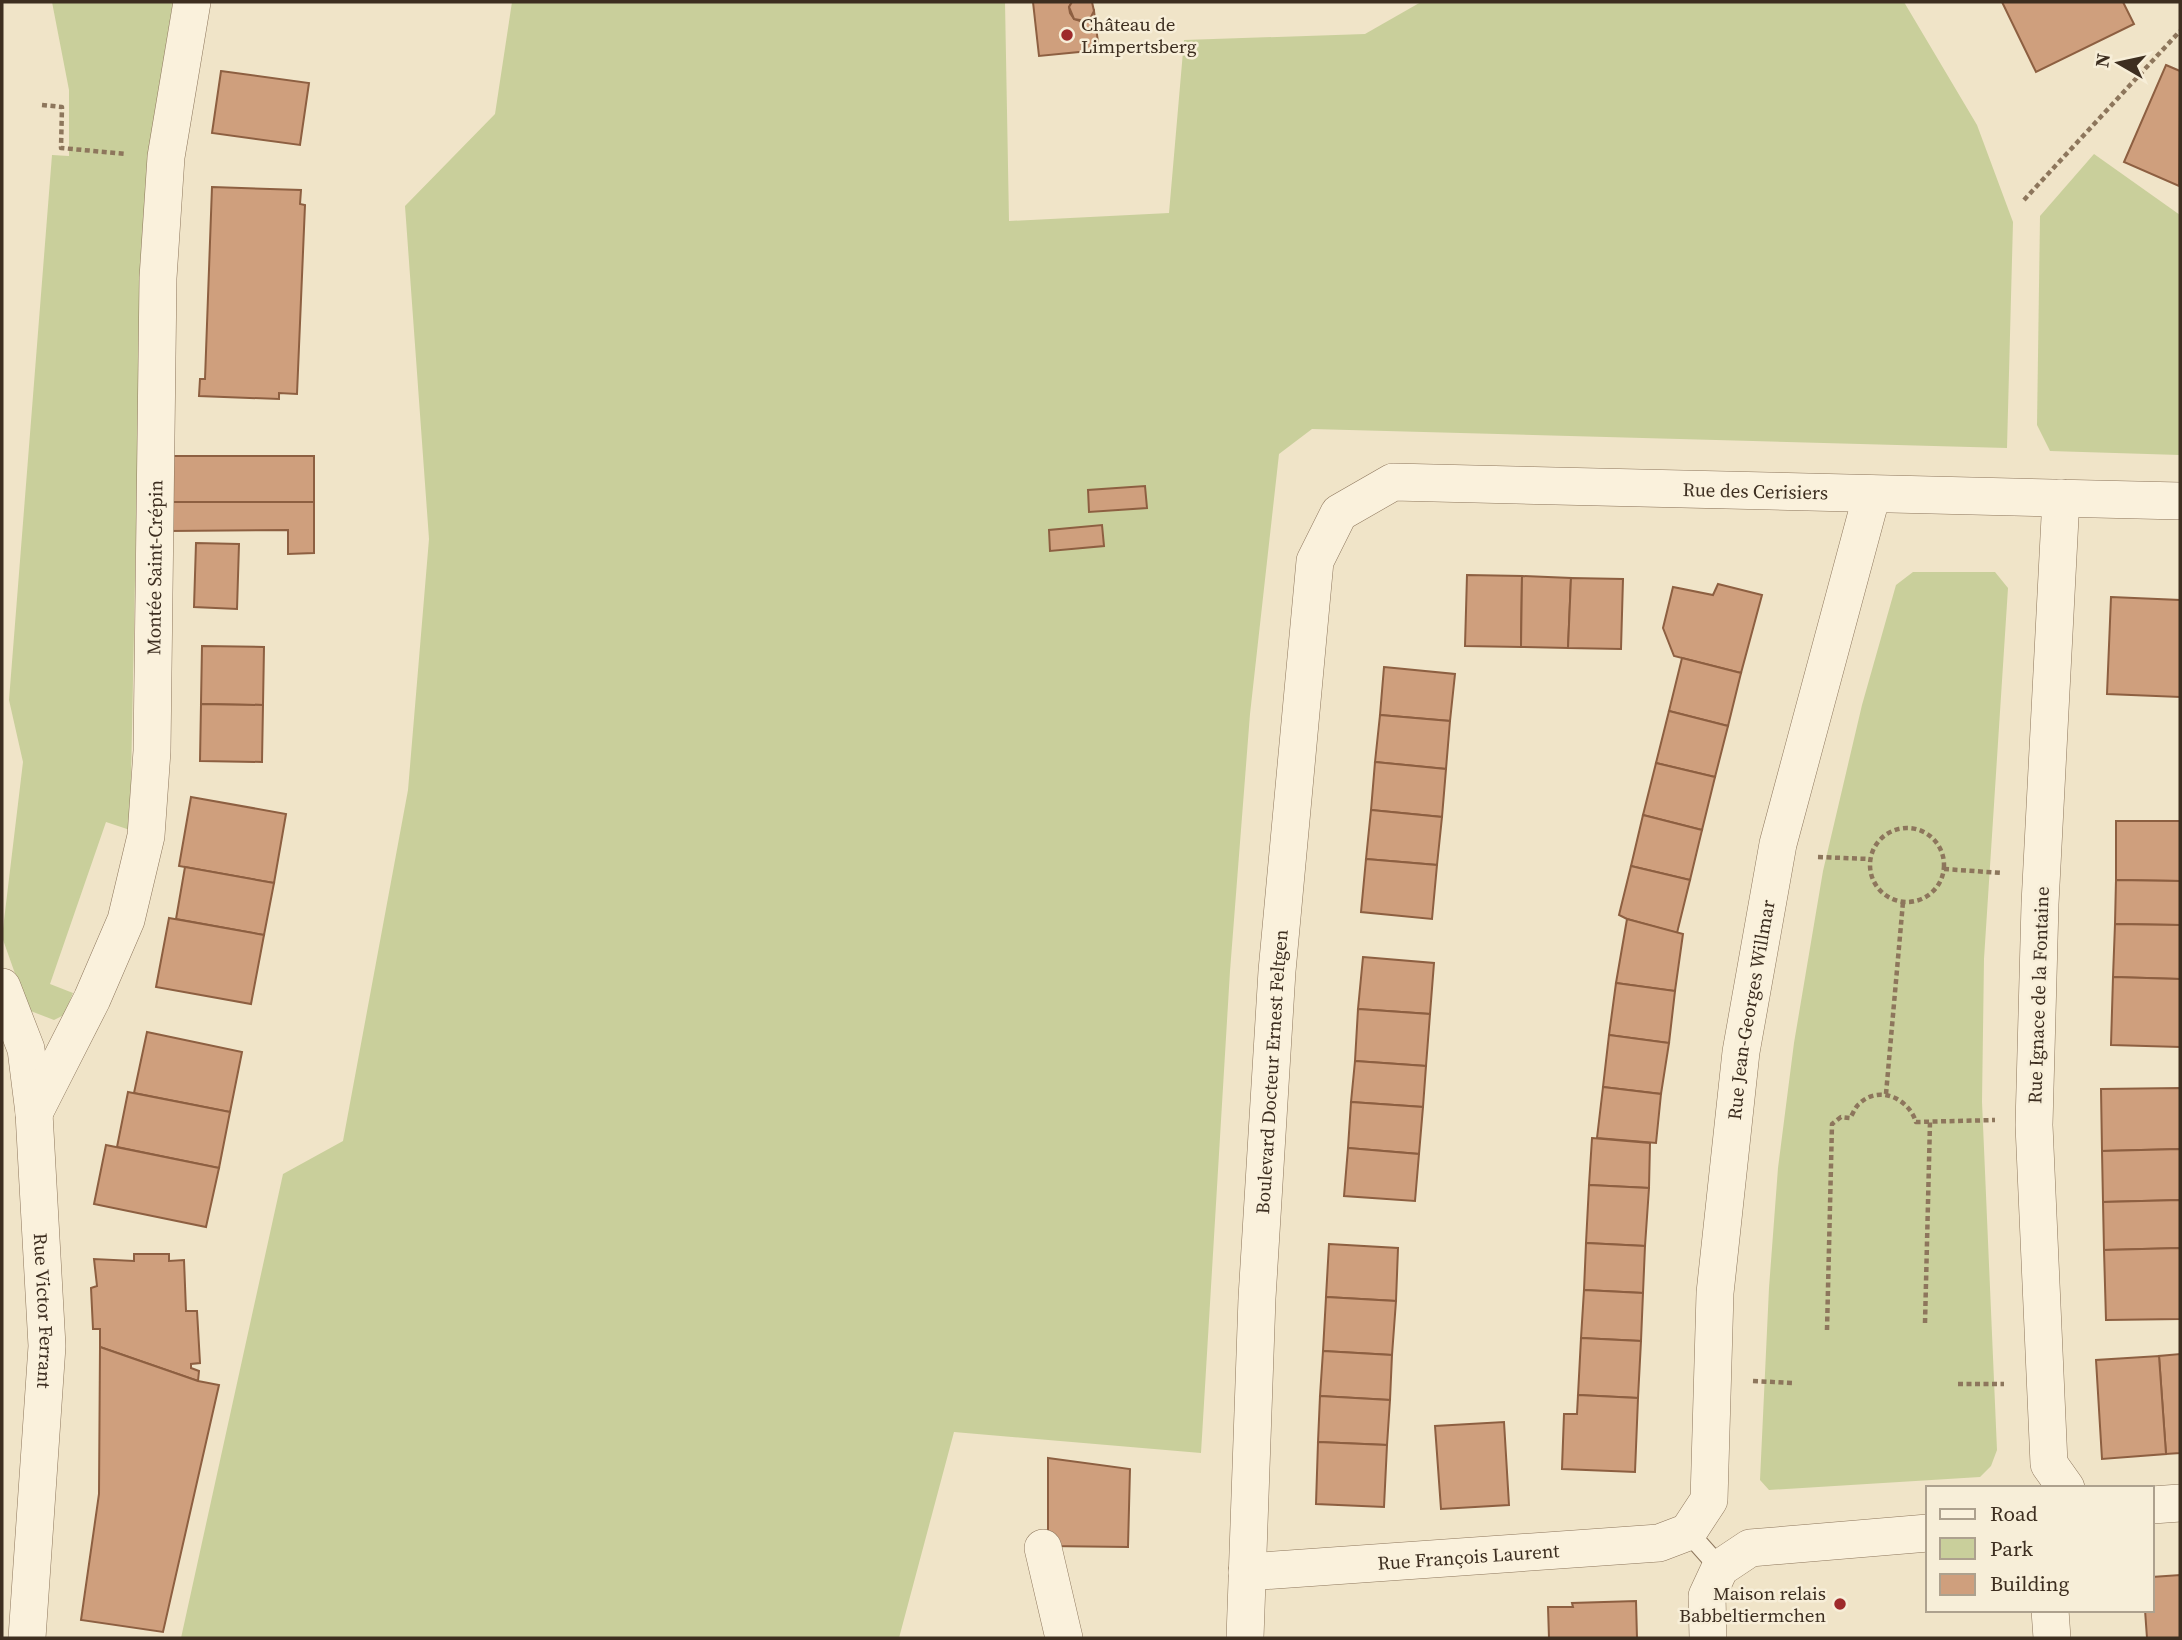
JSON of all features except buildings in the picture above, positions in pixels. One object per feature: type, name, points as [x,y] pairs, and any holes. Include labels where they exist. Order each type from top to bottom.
[{"type":"street","name":"Montée Saint-Crépin","points":[[34,1113],[92,999],[126,920],[146,836],[152,751],[158,278],[166,158],[192,2]]},
{"type":"street","name":"Rue des Cerisiers","points":[[1339,513],[1393,482],[2180,501]]},
{"type":"street","name":"Rue Jean-Georges Willmar","points":[[1688,1532],[1710,1500],[1718,1266],[1741,1052],[1766,909],[1778,844],[1872,494]]},
{"type":"street","name":"Rue Ignace de la Fontaine","points":[[2061,498],[2040,904],[2034,1125],[2049,1464],[2065,1486]]},
{"type":"street","name":"Boulevard Docteur Ernest Feltgen","points":[[1245,1638],[1257,1298],[1277,971],[1315,561],[1339,513]]},
{"type":"street","name":"Rue Victor Ferrant","points":[[2,987],[26,1049],[34,1113],[47,1346],[27,1638]]},
{"type":"street","points":[[2154,1505],[2180,1503]]},
{"type":"street","name":"Rue François Laurent","points":[[1247,1572],[1659,1543],[1688,1532]]},
{"type":"street","points":[[1708,1638],[1707,1595],[1720,1568],[1750,1548],[1926,1533]]},
{"type":"street","points":[[1043,1548],[1064,1638]]},
{"type":"street","points":[[2050,1612],[2052,1638]]},
{"type":"lane","points":[[1688,1532],[1720,1568]]},
{"type":"path","points":[[2024,200],[2180,30]]},
{"type":"path","points":[[42,105],[62,107],[61,148],[166,158]]},
{"type":"path","points":[[1914,828],[1926,832],[1936,840],[1942,852],[1944,869],[1936,888],[1927,897],[1916,902],[1903,902],[1891,899],[1881,892],[1874,883],[1869,859],[1880,838],[1890,831],[1914,828]]},
{"type":"path","points":[[1813,856],[1869,859]]},
{"type":"path","points":[[1944,869],[2003,873]]},
{"type":"path","points":[[1886,1094],[1903,902]]},
{"type":"path","points":[[1828,1330],[1832,1125],[1841,1117],[1850,1118],[1858,1104],[1872,1095],[1886,1094],[1912,1110],[1916,1122],[1996,1120]]},
{"type":"path","points":[[1925,1323],[1930,1122]]},
{"type":"path","points":[[1752,1381],[1792,1383]]},
{"type":"path","points":[[1958,1384],[2008,1384]]},
{"type":"green space","points":[[52,2],[173,2],[150,143],[141,281],[130,830],[106,822],[50,984],[73,993],[64,1015],[54,1020],[28,1010],[2,937],[23,762],[9,700],[52,155],[69,156],[69,90]]},
{"type":"green space","points":[[512,2],[1005,2],[1009,221],[1169,213],[1184,40],[1365,34],[1421,2],[1904,2],[1977,125],[2013,222],[2007,448],[1312,429],[1279,454],[1250,714],[1230,971],[1201,1453],[954,1432],[899,1638],[181,1638],[283,1174],[343,1141],[408,790],[429,539],[405,206],[495,114]]},
{"type":"green space","points":[[2094,154],[2180,215],[2180,455],[2050,451],[2037,425],[2040,216]]},
{"type":"green space","points":[[1913,572],[1995,572],[2008,588],[1984,959],[1982,1102],[1997,1450],[1991,1466],[1980,1477],[1769,1490],[1760,1480],[1769,1288],[1778,1168],[1794,1043],[1823,871],[1862,705],[1896,585]]},
{"type":"place","name":"Château de Limpertsberg","points":[[1067,35]]},
{"type":"place","name":"Maison relais Babbeltiermchen","points":[[1840,1604]]}]
